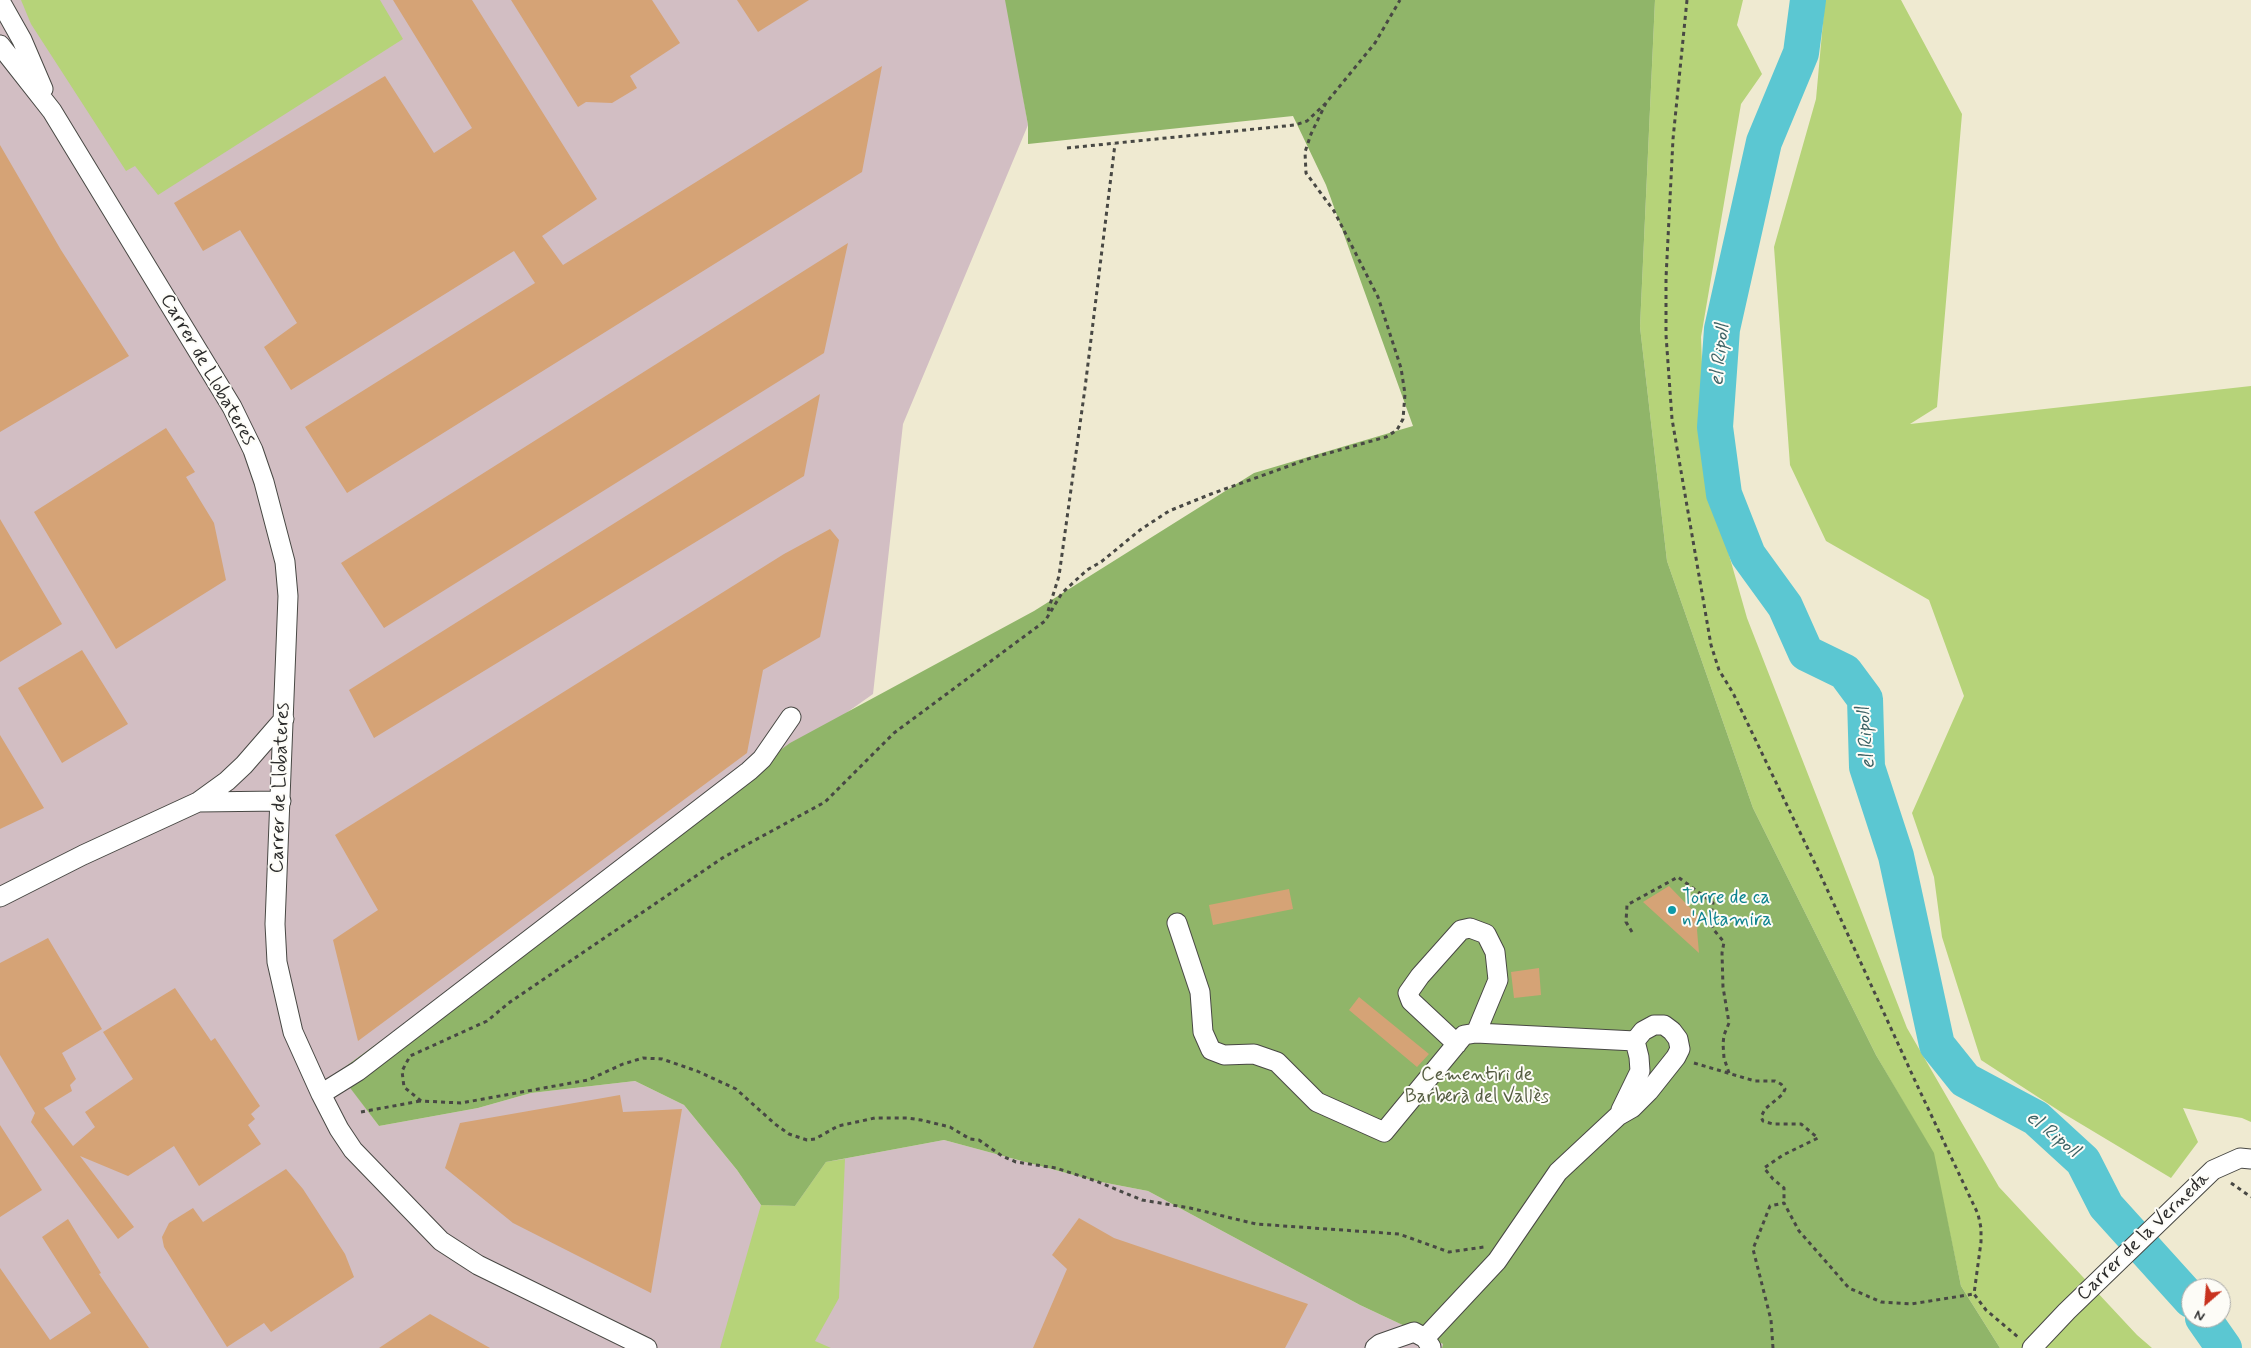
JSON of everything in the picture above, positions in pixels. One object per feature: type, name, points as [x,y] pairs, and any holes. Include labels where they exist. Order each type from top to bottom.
[{"type":"street","name":"Carrer de Llobateres","points":[[0,1],[22,40],[52,110]]},
{"type":"street","name":"Carrer de Llobateres","points":[[0,45],[52,110],[232,407],[253,450],[264,482],[285,562],[288,596],[276,924],[277,962],[294,1032],[321,1094],[339,1129],[353,1150],[441,1241],[478,1265],[647,1348]]},
{"type":"street","points":[[0,897],[83,855],[198,802],[238,770],[284,718]]},
{"type":"street","points":[[321,1094],[358,1072],[749,771],[762,759],[791,718]]},
{"type":"street","points":[[198,802],[281,801]]},
{"type":"street","points":[[1177,923],[1200,992],[1202,1032],[1211,1050],[1224,1055],[1254,1054],[1277,1062],[1317,1102],[1384,1132],[1464,1035],[1476,1033],[1635,1041]]},
{"type":"street","points":[[1457,1044],[1411,1001],[1408,993],[1420,976],[1461,930],[1470,928],[1486,934],[1495,952],[1498,980],[1476,1033]]},
{"type":"street","points":[[1375,1348],[1394,1343],[1414,1332],[1428,1343],[1510,1243],[1558,1172],[1618,1116],[1632,1108],[1676,1057],[1680,1049],[1678,1039],[1672,1030],[1664,1025],[1654,1025],[1643,1031],[1635,1041]]},
{"type":"street","points":[[1618,1116],[1640,1071],[1635,1041]]},
{"type":"street","name":"Carrer de la Verneda","points":[[2026,1343],[2067,1311],[2213,1170],[2240,1158],[2251,1159]]},
{"type":"path","points":[[1067,148],[1295,125],[1307,121],[1326,103],[1375,43],[1400,0]]},
{"type":"path","points":[[1687,0],[1673,138],[1666,278],[1666,335],[1673,428],[1711,645],[1719,670],[1733,693],[1821,876],[1978,1214],[1981,1228],[1973,1284],[1974,1294],[1978,1303],[2026,1343]]},
{"type":"path","points":[[421,1101],[404,1087],[402,1071],[410,1056],[487,1021],[510,1002],[724,857],[825,802],[894,733],[1045,621],[1062,593],[1074,582],[1140,530],[1169,510],[1311,458],[1380,439],[1397,430],[1403,419],[1405,394],[1400,368],[1378,297],[1334,211],[1306,172],[1305,152],[1311,134],[1326,103]]},
{"type":"path","points":[[1045,621],[1059,576],[1085,388],[1114,144]]},
{"type":"path","points":[[1632,932],[1626,922],[1627,905],[1678,877],[1713,903],[1710,921],[1713,929],[1724,942],[1722,953],[1723,988],[1729,1022],[1723,1044],[1724,1058],[1729,1073]]},
{"type":"path","points":[[1676,1057],[1755,1081],[1774,1081],[1781,1084],[1785,1089],[1783,1094],[1765,1108],[1761,1117],[1763,1121],[1773,1124],[1801,1124],[1818,1138],[1783,1155],[1764,1168],[1772,1179],[1784,1188],[1784,1203],[1799,1231],[1849,1288],[1881,1302],[1911,1304],[1974,1294]]},
{"type":"path","points":[[361,1112],[421,1101],[461,1103],[517,1094],[588,1080],[622,1064],[644,1058],[662,1059],[697,1071],[736,1089],[788,1134],[807,1140],[838,1126],[875,1118],[907,1118],[942,1124],[970,1139],[979,1140],[1002,1156],[1088,1178],[1142,1200],[1190,1208],[1256,1224],[1399,1234],[1449,1252],[1510,1243]]},
{"type":"path","points":[[1773,1348],[1771,1320],[1753,1249],[1770,1206],[1784,1203]]},
{"type":"shaded area","points":[[0,0],[1007,0],[1028,125],[903,424],[873,694],[339,1072],[379,1126],[478,1108],[531,1093],[635,1081],[684,1105],[737,1170],[761,1205],[795,1206],[826,1162],[944,1140],[1096,1181],[1148,1191],[1360,1305],[1443,1344],[1442,1348],[0,1348]]},
{"type":"green space","points":[[21,0],[380,0],[403,39],[158,195],[135,166],[126,171],[31,24]]},
{"type":"green space","name":"Cementiri de Barberà del Vallès","points":[[1005,0],[1655,0],[1640,327],[1667,561],[1753,808],[1876,1055],[1934,1153],[1961,1286],[2000,1348],[1442,1348],[1443,1344],[1360,1305],[1148,1191],[1096,1181],[944,1140],[826,1162],[795,1206],[761,1205],[737,1170],[684,1105],[635,1081],[531,1093],[478,1108],[379,1126],[338,1072],[790,743],[1034,611],[1254,473],[1413,426],[1326,185],[1293,116],[1028,144],[1028,125]]},
{"type":"green space","points":[[1655,0],[1743,0],[1737,25],[1762,74],[1741,104],[1701,337],[1706,474],[1747,618],[1907,1028],[1999,1187],[2137,1335],[2152,1348],[2000,1348],[1961,1286],[1933,1153],[1876,1055],[1753,808],[1667,561],[1640,327]]},
{"type":"green space","points":[[1825,0],[1901,0],[1962,114],[1937,407],[1910,424],[2251,386],[2251,1122],[2242,1118],[2183,1108],[2198,1142],[2171,1178],[2061,1112],[1981,1060],[1942,937],[1934,877],[1912,813],[1964,696],[1929,600],[1826,541],[1790,465],[1774,247],[1816,99]]},
{"type":"green space","points":[[845,1159],[839,1298],[815,1341],[831,1348],[720,1348],[761,1205],[795,1206],[826,1162]]},
{"type":"building","points":[[393,0],[472,0],[597,199],[542,236],[563,265],[882,66],[862,172],[347,493],[305,427],[535,283],[514,251],[291,390],[264,347],[297,323],[240,230],[203,251],[174,203],[385,76],[434,153],[472,128]]},
{"type":"building","points":[[511,0],[652,0],[680,43],[630,76],[637,88],[612,103],[586,102],[578,107]]},
{"type":"building","points":[[737,0],[809,0],[758,32]]},
{"type":"building","points":[[0,145],[61,250],[129,356],[0,432]]},
{"type":"building","points":[[848,243],[824,353],[384,628],[341,563]]},
{"type":"building","points":[[820,394],[804,476],[374,738],[349,690]]},
{"type":"building","points":[[166,428],[195,472],[186,477],[214,523],[226,580],[116,649],[34,512]]},
{"type":"building","points":[[0,519],[62,624],[0,662]]},
{"type":"building","points":[[830,529],[839,540],[820,637],[763,670],[747,753],[358,1041],[333,940],[378,910],[335,835],[784,554]]},
{"type":"building","points":[[82,650],[128,724],[62,763],[18,688]]},
{"type":"building","points":[[0,735],[44,808],[0,829]]},
{"type":"building","name":"Torre de ca n'Altamira","points":[[1669,886],[1700,918],[1697,930],[1699,953],[1643,902]]},
{"type":"building","points":[[1289,889],[1293,909],[1213,925],[1209,905]]},
{"type":"building","points":[[48,938],[102,1029],[62,1053],[76,1079],[70,1085],[72,1091],[44,1108],[73,1146],[95,1127],[85,1112],[133,1079],[103,1032],[175,988],[211,1041],[215,1038],[260,1106],[251,1114],[255,1119],[248,1125],[261,1144],[199,1186],[174,1146],[128,1176],[80,1156],[134,1227],[118,1239],[31,1122],[35,1113],[0,1055],[0,963]]},
{"type":"building","points":[[1539,968],[1541,995],[1514,998],[1511,972]]},
{"type":"building","points":[[1359,997],[1429,1054],[1417,1067],[1349,1010]]},
{"type":"building","points":[[620,1095],[623,1112],[682,1109],[651,1293],[513,1223],[445,1168],[460,1123]]},
{"type":"building","points":[[0,1125],[42,1190],[0,1217]]},
{"type":"building","points":[[286,1169],[303,1189],[345,1254],[354,1277],[271,1332],[264,1323],[227,1347],[164,1247],[162,1237],[169,1223],[193,1208],[203,1222]]},
{"type":"building","points":[[1079,1218],[1114,1238],[1308,1304],[1285,1348],[1033,1348],[1067,1269],[1052,1255]]},
{"type":"building","points":[[68,1219],[101,1273],[99,1274],[149,1348],[0,1348],[0,1268],[50,1340],[91,1313],[42,1237]]},
{"type":"building","points":[[430,1314],[490,1348],[379,1348]]},
{"type":"waterway","name":"el Ripoll","points":[[1808,0],[1801,53],[1764,142],[1722,329],[1715,427],[1724,494],[1748,555],[1785,606],[1806,653],[1845,672],[1865,699],[1867,767],[1896,856],[1937,1045],[1965,1080],[2036,1118],[2083,1161],[2106,1206],[2181,1289]]},
{"type":"waterway","name":"el Ripoll","points":[[2210,1328],[2224,1348]]},
{"type":"place","name":"Torre de ca n'Altamira","points":[[1672,910]]}]
